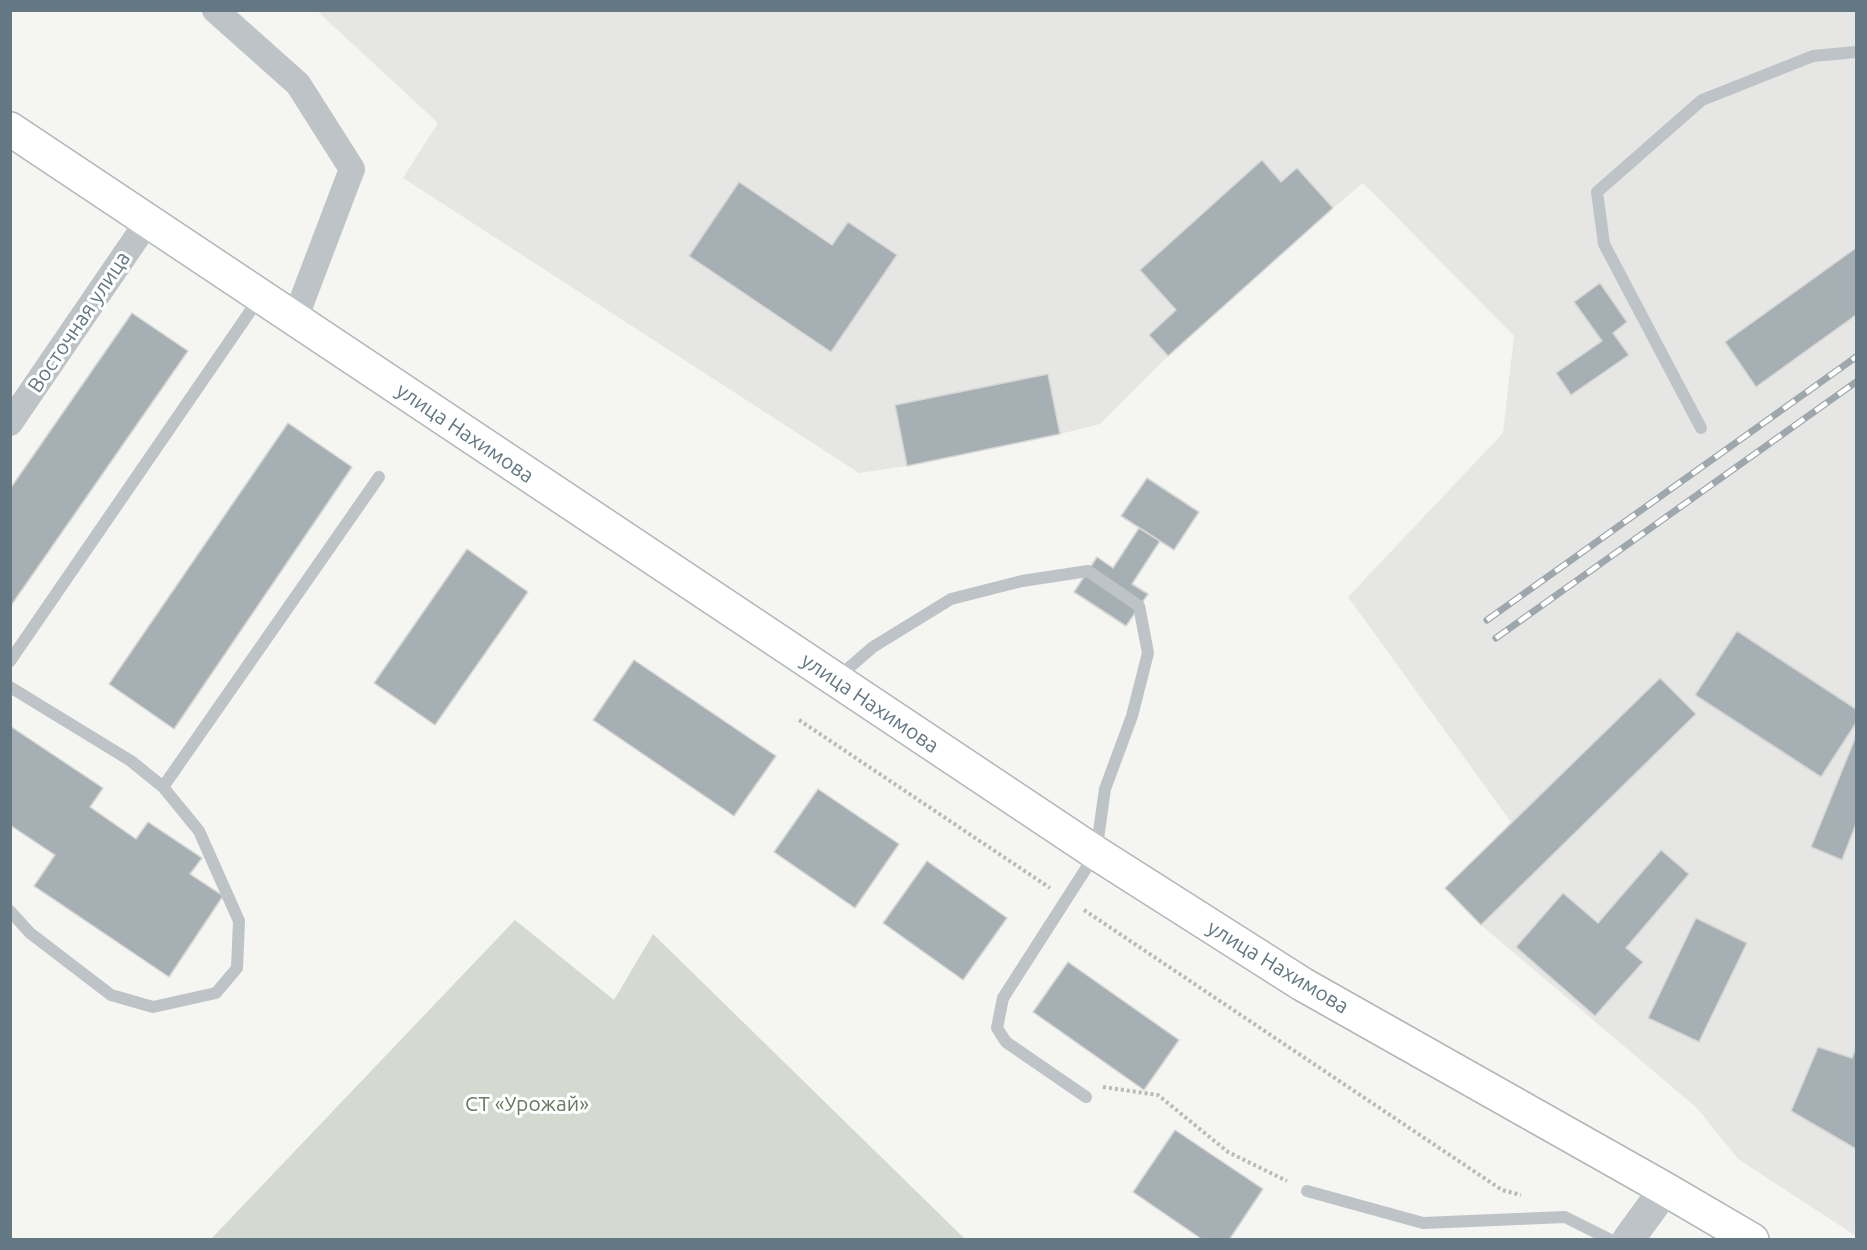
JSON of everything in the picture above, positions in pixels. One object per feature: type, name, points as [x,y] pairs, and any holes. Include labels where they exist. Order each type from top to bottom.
[{"type":"main road","name":"улица Нахимова","points":[[10,129],[1096,853],[1302,984],[1752,1239]]},
{"type":"street","points":[[215,10],[298,84],[352,169],[295,319]]},
{"type":"street","name":"Восточная улица","points":[[10,423],[148,221]]},
{"type":"street","points":[[1628,1239],[1665,1189]]},
{"type":"lane","points":[[1701,428],[1604,244],[1597,192],[1702,100],[1814,56],[1857,52]]},
{"type":"lane","points":[[10,661],[261,296]]},
{"type":"lane","points":[[163,787],[379,477]]},
{"type":"lane","points":[[835,680],[873,647],[951,599],[1022,581],[1088,571],[1138,606],[1148,653],[1132,716],[1105,789],[1096,853],[1003,998],[997,1028],[1006,1042],[1086,1097]]},
{"type":"lane","points":[[10,687],[131,761],[163,787],[199,831],[239,921],[237,968],[216,993],[153,1007],[111,995],[30,933],[10,911]]},
{"type":"lane","points":[[1307,1191],[1423,1223],[1565,1217],[1611,1239]]},
{"type":"path","points":[[799,720],[1502,1191],[1523,1196]]},
{"type":"path","points":[[1086,1097],[1100,1087],[1158,1095],[1228,1152],[1307,1191]]},
{"type":"shaded area","points":[[317,11],[1856,11],[1856,1236],[1738,1159],[1697,1108],[1481,925],[1445,888],[1511,822],[1348,597],[1503,433],[1514,336],[1363,183],[1168,356],[1100,424],[907,466],[859,473],[403,178],[438,123]]},
{"type":"green space","name":"СТ «Урожай»","points":[[515,920],[614,1000],[653,934],[965,1239],[211,1239]]},
{"type":"building","points":[[1262,160],[1281,182],[1297,168],[1333,208],[1168,356],[1149,335],[1176,310],[1140,270]]},
{"type":"building","points":[[739,182],[832,245],[848,222],[897,255],[831,352],[689,256]]},
{"type":"building","points":[[1856,248],[1856,315],[1756,387],[1725,342]]},
{"type":"building","points":[[1600,283],[1627,322],[1613,333],[1629,355],[1571,395],[1556,373],[1602,341],[1574,302]]},
{"type":"building","points":[[132,313],[188,351],[10,607],[10,489]]},
{"type":"building","points":[[1048,374],[1060,434],[907,466],[895,405]]},
{"type":"building","points":[[288,423],[352,467],[174,729],[109,684]]},
{"type":"building","points":[[1147,478],[1199,512],[1174,550],[1121,516]]},
{"type":"building","points":[[1139,528],[1160,541],[1132,584],[1148,594],[1126,626],[1074,592],[1097,557],[1113,568]]},
{"type":"building","points":[[467,549],[528,592],[435,725],[374,683]]},
{"type":"building","points":[[1737,631],[1856,709],[1856,723],[1821,777],[1695,695]]},
{"type":"building","points":[[634,660],[776,756],[734,816],[593,720]]},
{"type":"building","points":[[1660,678],[1696,714],[1481,925],[1445,888]]},
{"type":"building","points":[[10,726],[103,788],[90,807],[136,839],[148,822],[202,858],[190,874],[223,896],[169,977],[34,886],[55,855],[10,825]]},
{"type":"building","points":[[1856,736],[1856,824],[1842,860],[1811,847]]},
{"type":"building","points":[[818,789],[899,844],[855,908],[774,852]]},
{"type":"building","points":[[1661,850],[1689,874],[1626,948],[1643,962],[1595,1016],[1516,947],[1563,893],[1598,923]]},
{"type":"building","points":[[927,861],[1007,918],[963,980],[883,923]]},
{"type":"building","points":[[1696,918],[1747,943],[1699,1042],[1648,1018]]},
{"type":"building","points":[[1068,962],[1179,1040],[1144,1090],[1033,1012]]},
{"type":"building","points":[[1818,1047],[1852,1058],[1856,1047],[1856,1149],[1791,1111]]},
{"type":"building","points":[[1175,1130],[1263,1189],[1229,1240],[1203,1240],[1133,1192]]},
{"type":"railway","points":[[1487,620],[1856,357]]},
{"type":"railway","points":[[1496,638],[1856,382]]}]
